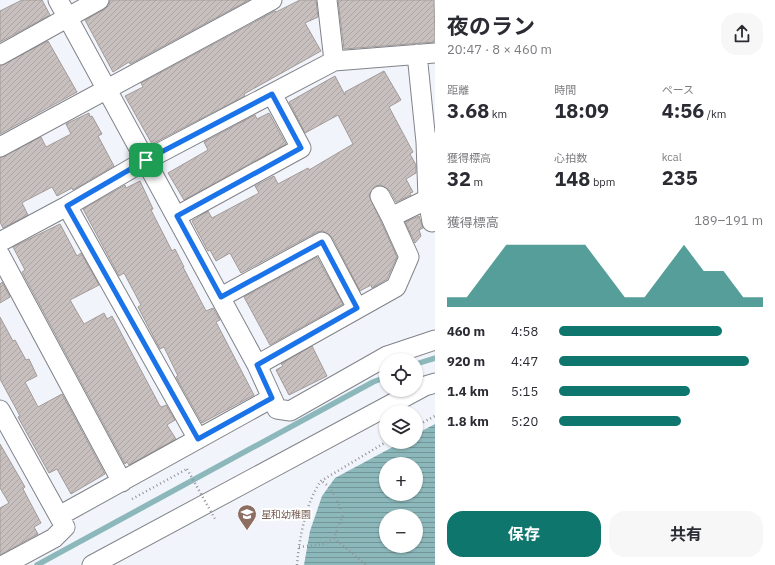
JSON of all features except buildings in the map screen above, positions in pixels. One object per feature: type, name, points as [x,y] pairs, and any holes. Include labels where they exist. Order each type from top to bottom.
[{"type":"street","points":[[58,0],[221,297],[257,365],[277,409],[290,412],[387,356],[435,340]]},
{"type":"street","points":[[0,55],[99,0]]},
{"type":"street","points":[[0,147],[272,0]]},
{"type":"street","points":[[327,0],[334,61]]},
{"type":"street","points":[[0,242],[67,206],[146,160],[334,61],[426,54],[430,142],[428,199],[432,222],[435,221]]},
{"type":"street","points":[[177,216],[301,148],[272,94]]},
{"type":"street","points":[[257,365],[396,287],[409,257],[380,196]]},
{"type":"street","points":[[391,217],[428,199]]},
{"type":"street","points":[[67,206],[198,439]]},
{"type":"street","points":[[221,297],[322,242],[357,308]]},
{"type":"street","points":[[0,255],[122,482]]},
{"type":"street","points":[[92,565],[425,386],[435,383]]},
{"type":"street","points":[[59,516],[272,398]]},
{"type":"street","points":[[0,410],[8,441],[65,527],[54,538],[4,565]]},
{"type":"path","points":[[423,422],[435,416]]},
{"type":"path","points":[[297,565],[298,547],[310,506],[321,481],[379,446]]},
{"type":"path","points":[[130,500],[187,469],[215,519]]},
{"type":"path","points":[[298,547],[319,545],[334,538],[337,527],[343,515],[336,497],[325,483],[321,481]]},
{"type":"path","points":[[334,538],[366,565]]},
{"type":"water","points":[[435,424],[435,565],[304,565],[310,531],[322,496],[335,478],[389,449],[423,449],[423,430]]},
{"type":"waterway","points":[[423,362],[435,358]]},
{"type":"waterway","points":[[37,565],[379,380]]},
{"type":"place","name":"星和幼稚園","points":[[247,531]]},
{"type":"route","points":[[272,94],[301,148],[177,216],[221,297],[322,242],[357,308],[257,365],[272,398],[198,439],[67,206],[146,160],[272,94]]}]
